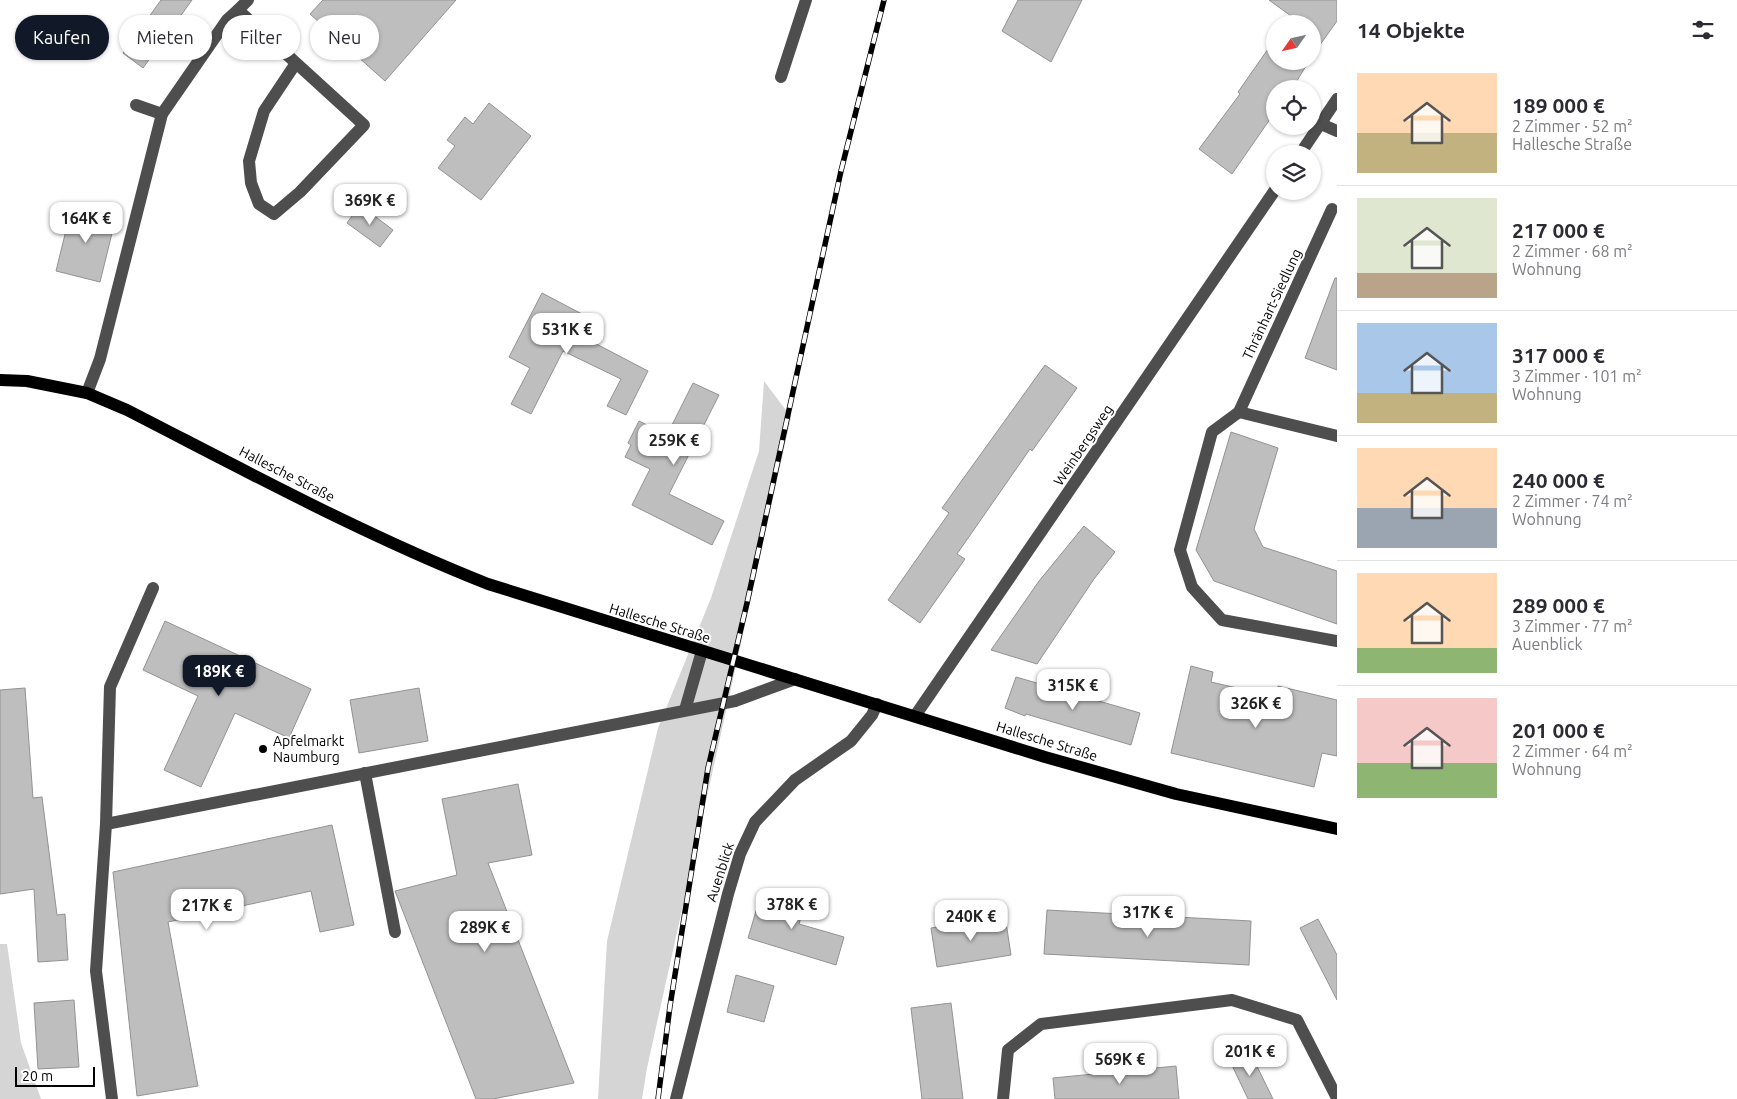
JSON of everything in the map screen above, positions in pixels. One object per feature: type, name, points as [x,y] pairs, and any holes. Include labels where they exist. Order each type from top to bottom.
[{"type":"main road","name":"Hallesche Straße","points":[[0,380],[27,381],[87,392],[127,410],[380,539],[431,562],[488,584],[1045,757],[1176,794],[1337,829]]},
{"type":"street","points":[[87,392],[102,352],[162,114],[227,20],[248,0]]},
{"type":"street","points":[[781,77],[806,0]]},
{"type":"street","points":[[238,10],[296,63],[364,126],[300,192],[274,214],[259,204],[251,183],[249,161],[264,111],[296,63]]},
{"type":"street","points":[[1337,99],[1321,124],[1337,131]]},
{"type":"street","points":[[136,105],[162,114]]},
{"type":"street","name":"Weinbergsweg","points":[[916,716],[1268,200]]},
{"type":"street","name":"Thränhart-Siedlung","points":[[1332,209],[1239,412],[1212,432],[1180,550],[1192,587],[1222,620],[1337,641]]},
{"type":"street","points":[[1239,412],[1337,436]]},
{"type":"street","points":[[112,1099],[96,970],[106,824],[110,687],[153,588]]},
{"type":"street","points":[[685,710],[702,651]]},
{"type":"street","points":[[106,824],[735,701],[795,679]]},
{"type":"street","name":"Auenblick","points":[[676,1099],[728,894],[740,854],[755,822],[795,780],[852,741],[872,716],[877,704]]},
{"type":"street","points":[[365,773],[396,932]]},
{"type":"street","points":[[1002,1099],[1008,1050],[1041,1024],[1232,1000],[1297,1020],[1337,1098]]},
{"type":"shaded area","points":[[764,381],[791,417],[647,1068],[642,1099],[598,1099],[607,941],[658,728],[711,598],[759,451]]},
{"type":"shaded area","points":[[0,944],[7,944],[21,1043],[41,1099],[0,1099]]},
{"type":"building","points":[[161,0],[192,0],[181,15],[150,15]]},
{"type":"building","points":[[323,0],[456,0],[385,81],[361,60],[379,60],[379,15],[310,14]]},
{"type":"building","points":[[1018,0],[1082,0],[1051,62],[1002,31]]},
{"type":"building","points":[[1269,0],[1337,0],[1337,21],[1321,43],[1321,15],[1290,15]]},
{"type":"building","points":[[1266,52],[1266,70],[1304,70],[1297,80],[1266,80],[1266,125],[1232,174],[1199,149],[1240,94],[1238,92]]},
{"type":"building","points":[[132,60],[149,60],[143,68]]},
{"type":"building","points":[[489,103],[531,136],[481,200],[438,168],[455,146],[447,140],[465,117],[473,124]]},
{"type":"building","points":[[360,205],[393,230],[380,247],[347,223]]},
{"type":"building","points":[[72,206],[116,217],[100,282],[56,271]]},
{"type":"building","points":[[1335,278],[1337,278],[1337,370],[1305,358]]},
{"type":"building","points":[[542,293],[582,314],[578,322],[588,327],[583,337],[648,371],[626,415],[607,406],[621,379],[563,351],[531,414],[511,404],[530,368],[509,357]]},
{"type":"building","points":[[1045,365],[1077,388],[1032,451],[1030,449],[957,554],[965,559],[920,623],[888,600],[949,513],[942,508]]},
{"type":"building","points":[[693,383],[719,395],[669,494],[724,521],[712,545],[632,505],[650,469],[625,457],[631,445],[628,443],[639,421],[667,435]]},
{"type":"building","points":[[1231,432],[1278,448],[1254,529],[1263,547],[1337,571],[1337,624],[1214,581],[1196,550]]},
{"type":"building","points":[[1084,526],[1115,552],[1094,579],[1037,664],[991,650],[1039,581]]},
{"type":"building","points":[[165,621],[311,689],[289,738],[235,713],[201,787],[164,770],[198,696],[143,670]]},
{"type":"building","points":[[1191,666],[1213,672],[1211,682],[1276,697],[1278,686],[1337,700],[1337,756],[1322,753],[1314,787],[1171,753]]},
{"type":"building","points":[[1016,677],[1140,713],[1131,745],[1026,714],[1025,716],[1005,708]]},
{"type":"building","points":[[25,688],[33,798],[42,797],[57,915],[65,914],[68,960],[38,962],[34,889],[0,894],[0,690]]},
{"type":"building","points":[[419,688],[428,741],[359,753],[350,700]]},
{"type":"building","points":[[518,784],[532,855],[488,863],[574,1083],[493,1099],[476,1099],[395,891],[457,875],[442,799]]},
{"type":"building","points":[[332,825],[354,925],[320,932],[311,891],[168,922],[198,1086],[137,1096],[113,872]]},
{"type":"building","points":[[762,891],[805,904],[799,924],[844,937],[836,965],[748,938]]},
{"type":"building","points":[[1047,910],[1251,921],[1249,965],[1044,954]]},
{"type":"building","points":[[1005,916],[1011,955],[937,967],[931,928]]},
{"type":"building","points":[[1318,919],[1337,955],[1337,1000],[1300,928]]},
{"type":"building","points":[[736,975],[774,986],[764,1022],[727,1012]]},
{"type":"building","points":[[74,1000],[79,1067],[38,1069],[34,1003]]},
{"type":"building","points":[[951,1003],[963,1099],[922,1099],[911,1008]]},
{"type":"building","points":[[1249,1050],[1273,1099],[1248,1099],[1229,1059]]},
{"type":"building","points":[[1176,1066],[1179,1099],[1055,1099],[1053,1078]]},
{"type":"railway","points":[[658,1099],[670,1006],[708,768],[747,603],[841,171],[884,0]]},
{"type":"place","name":"Apfelmarkt Naumburg","points":[[263,749]]}]
